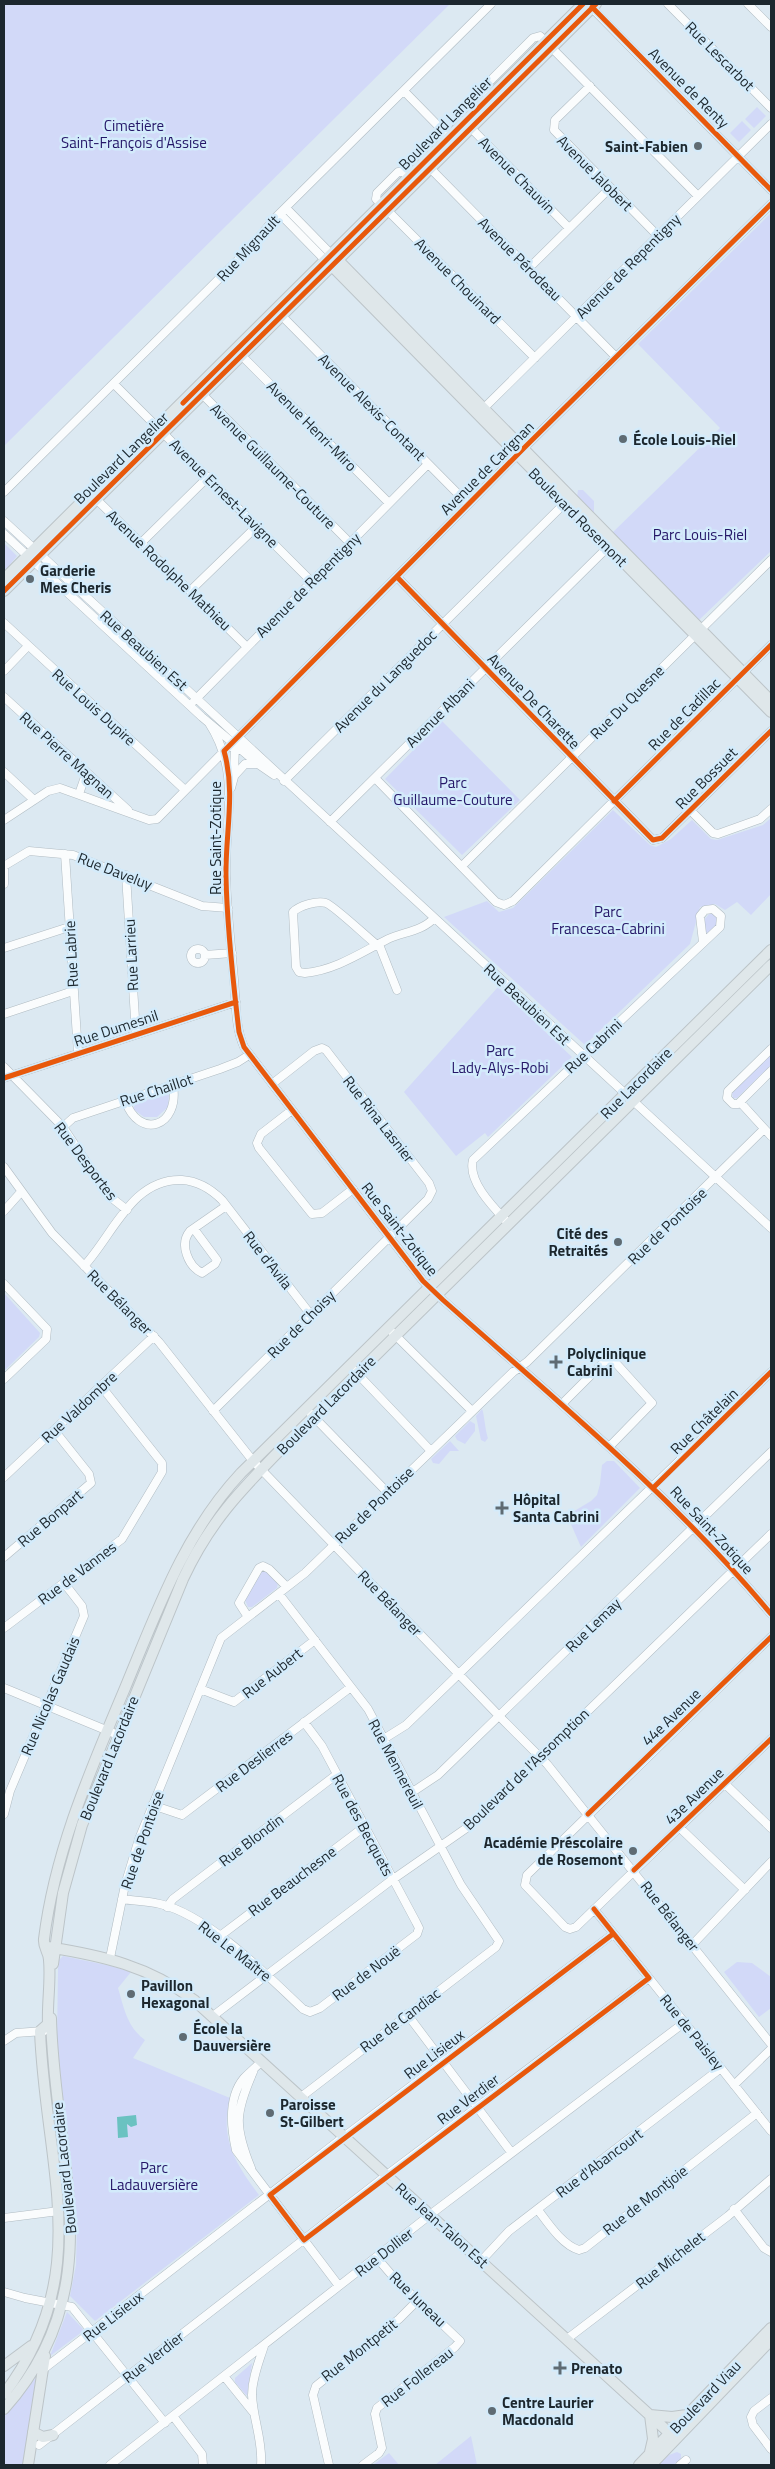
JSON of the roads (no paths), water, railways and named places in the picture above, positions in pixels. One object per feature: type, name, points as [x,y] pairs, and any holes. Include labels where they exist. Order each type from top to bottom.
[{"type":"main road","name":"Boulevard Langelier","points":[[4,579],[33,555],[161,431],[590,5]]},
{"type":"main road","name":"Boulevard Langelier","points":[[468,125],[489,97],[549,44]]},
{"type":"main road","name":"Boulevard Langelier","points":[[385,207],[409,177],[427,165]]},
{"type":"main road","name":"Boulevard Rosemont","points":[[332,260],[484,408],[520,452]]},
{"type":"main road","name":"Boulevard Rosemont","points":[[332,260],[740,675],[771,712]]},
{"type":"main road","name":"Boulevard Langelier","points":[[4,591],[33,555]]},
{"type":"main road","name":"Boulevard Rosemont","points":[[740,675],[771,701]]},
{"type":"main road","name":"Rue Lacordaire","points":[[509,1224],[771,950]]},
{"type":"main road","name":"Rue Lacordaire","points":[[502,1216],[771,965]]},
{"type":"main road","name":"Boulevard Lacordaire","points":[[4,2409],[31,2373],[48,2342],[62,2304],[69,2264],[71,2222],[51,2031],[54,1948],[63,1893],[76,1843],[118,1735],[191,1561],[226,1507],[314,1416],[388,1328],[502,1216]]},
{"type":"main road","name":"Boulevard Lacordaire","points":[[4,2394],[35,2344],[50,2303],[59,2262],[59,2212],[40,2031],[48,2024],[49,1958],[43,1946],[51,1896],[66,1837],[107,1731],[185,1548],[217,1500],[253,1461],[306,1409],[396,1336],[509,1224]]},
{"type":"main road","name":"Rue Jean-Talon Est","points":[[43,1946],[110,1958],[132,1965],[164,1981],[212,2016],[673,2436]]},
{"type":"main road","name":"Boulevard Viau","points":[[673,2436],[688,2415],[771,2328]]},
{"type":"main road","name":"Boulevard Viau","points":[[639,2465],[650,2460],[771,2340]]},
{"type":"main road","points":[[28,2465],[48,2342]]},
{"type":"main road","points":[[4,2366],[35,2344]]},
{"type":"main road","points":[[650,2460],[654,2439],[650,2415],[672,2417],[688,2415]]},
{"type":"main road","points":[[33,2432],[43,2437],[53,2434]]},
{"type":"street","name":"Rue Mignault","points":[[4,492],[249,249],[280,214],[491,4]]},
{"type":"street","name":"Rue Lescarbot","points":[[668,4],[771,108]]},
{"type":"street","points":[[748,4],[771,27]]},
{"type":"street","name":"Avenue de Renty","points":[[590,5],[771,190]]},
{"type":"street","points":[[549,44],[698,196]]},
{"type":"street","name":"Avenue Jalobert","points":[[590,86],[555,120],[553,127],[658,236]]},
{"type":"street","points":[[404,91],[452,140]]},
{"type":"street","name":"Avenue de Repentigny","points":[[484,408],[771,124]]},
{"type":"street","name":"Avenue Chauvin","points":[[468,125],[569,228]]},
{"type":"street","name":"Avenue Pérodeau","points":[[427,165],[616,357]]},
{"type":"street","points":[[529,268],[610,188]]},
{"type":"street","name":"Avenue de Carignan","points":[[131,813],[155,820],[520,452],[771,204]]},
{"type":"street","name":"Avenue Chouinard","points":[[385,207],[535,358]]},
{"type":"street","name":"Boulevard Rosemont","points":[[286,208],[332,260]]},
{"type":"street","name":"Boulevard Rosemont","points":[[280,214],[332,260]]},
{"type":"street","name":"Avenue Alexis-Contant","points":[[279,314],[468,504]]},
{"type":"street","name":"Avenue Henri-Miro","points":[[239,353],[389,503]]},
{"type":"street","name":"Avenue Ernest-Lavigne","points":[[114,384],[312,582]]},
{"type":"street","name":"Avenue Guillaume-Couture","points":[[200,392],[350,543]]},
{"type":"street","name":"Avenue de Repentigny","points":[[190,706],[428,464]]},
{"type":"street","points":[[141,543],[208,478]]},
{"type":"street","name":"Avenue Rodolphe Mathieu","points":[[93,497],[247,647]]},
{"type":"street","name":"Avenue du Languedoc","points":[[283,781],[568,500]]},
{"type":"street","name":"Rue Beaubien Est","points":[[4,521],[33,555],[112,635],[208,723],[264,758],[283,781]]},
{"type":"street","points":[[190,591],[257,526]]},
{"type":"street","name":"Rue Beaubien Est","points":[[4,534],[33,555],[119,628],[196,698],[258,764],[283,781],[330,822],[771,1228]]},
{"type":"street","name":"Avenue Albani","points":[[330,822],[611,544]]},
{"type":"street","name":"Rue Du Quesne","points":[[461,864],[771,560]]},
{"type":"street","name":"Avenue De Charette","points":[[397,577],[568,757],[650,838],[656,841]]},
{"type":"street","name":"Rue Louis Dupire","points":[[4,624],[185,790]]},
{"type":"street","points":[[112,635],[119,628]]},
{"type":"street","name":"Rue de Cadillac","points":[[461,864],[496,902],[504,905],[513,901],[771,645]]},
{"type":"street","points":[[4,671],[28,646]]},
{"type":"street","points":[[158,677],[165,670]]},
{"type":"street","name":"Rue Pierre Magnan","points":[[4,697],[86,774],[92,777],[131,813]]},
{"type":"street","name":"Rue Beaubien Est","points":[[208,723],[224,751]]},
{"type":"street","name":"Rue Bossuet","points":[[656,841],[662,838],[691,811],[771,731]]},
{"type":"street","name":"Rue Saint-Zotique","points":[[236,740],[234,777],[230,795],[226,870],[240,1038],[249,1055],[429,1287],[654,1487],[733,1570],[771,1614]]},
{"type":"street","name":"Rue Saint-Zotique","points":[[224,751],[230,795]]},
{"type":"street","points":[[234,777],[244,764],[258,764]]},
{"type":"street","points":[[4,772],[34,800]]},
{"type":"street","points":[[79,794],[86,774]]},
{"type":"street","points":[[375,778],[461,864]]},
{"type":"street","points":[[4,820],[56,788],[79,794],[131,813]]},
{"type":"street","points":[[691,811],[713,833],[718,834],[760,819],[771,809]]},
{"type":"street","name":"Rue Daveluy","points":[[4,866],[29,851],[65,854],[85,858],[202,906],[228,908]]},
{"type":"street","name":"Rue Labrie","points":[[65,854],[78,1053]]},
{"type":"street","points":[[4,866],[4,884]]},
{"type":"street","name":"Rue Larrieu","points":[[126,875],[136,1034]]},
{"type":"street","points":[[397,990],[384,954],[378,945],[326,903],[299,907],[292,914],[296,964],[299,972],[309,972],[342,962],[378,945],[427,926],[434,918]]},
{"type":"street","points":[[4,948],[69,927]]},
{"type":"street","name":"Rue Cabrini","points":[[509,1224],[479,1187],[472,1167],[473,1160],[703,942]]},
{"type":"street","points":[[205,955],[232,953]]},
{"type":"street","points":[[4,1014],[73,991]]},
{"type":"street","name":"Rue Dumesnil","points":[[8,1076],[236,1002]]},
{"type":"street","name":"Rue Rina Lasnier","points":[[272,1084],[314,1051],[322,1048],[326,1050],[429,1183],[432,1191],[430,1197],[390,1237]]},
{"type":"street","points":[[771,1049],[726,1094],[733,1104],[740,1102],[771,1071]]},
{"type":"street","name":"Rue Chaillot","points":[[63,1127],[73,1118],[236,1064],[249,1055]]},
{"type":"street","name":"Rue Desportes","points":[[4,1067],[8,1076],[63,1127],[108,1195],[127,1210]]},
{"type":"street","points":[[125,1100],[128,1110],[135,1119],[145,1124],[156,1123],[166,1118],[172,1110],[175,1102],[173,1085]]},
{"type":"street","points":[[740,1102],[771,1136]]},
{"type":"street","points":[[292,1110],[261,1134],[257,1141],[259,1148],[312,1214],[322,1213],[353,1189]]},
{"type":"street","name":"Rue de Pontoise","points":[[110,1958],[129,1870],[152,1805],[221,1638],[279,1594],[333,1545],[472,1411],[519,1367],[527,1362],[764,1129]]},
{"type":"street","name":"Rue Bélanger","points":[[4,1167],[52,1233],[154,1336],[261,1470],[499,1716],[548,1764],[771,2044]]},
{"type":"street","name":"Rue d'Avila","points":[[84,1266],[144,1191],[162,1183],[175,1180],[194,1182],[207,1187],[226,1206],[311,1315]]},
{"type":"street","points":[[4,1211],[21,1192]]},
{"type":"street","points":[[194,1229],[217,1260],[216,1263],[204,1272],[198,1270],[186,1253],[186,1235],[194,1229],[226,1206]]},
{"type":"street","name":"Rue de Choisy","points":[[213,1411],[390,1237]]},
{"type":"street","points":[[4,1284],[47,1329],[48,1334],[46,1339],[4,1379]]},
{"type":"street","points":[[388,1328],[472,1411]]},
{"type":"street","name":"Rue Valdombre","points":[[4,1477],[154,1336]]},
{"type":"street","points":[[562,1404],[604,1362],[614,1361],[650,1398],[652,1403],[610,1446]]},
{"type":"street","points":[[353,1370],[431,1451]]},
{"type":"street","name":"Rue Châtelain","points":[[382,1740],[406,1725],[771,1372]]},
{"type":"street","name":"Rue de Vannes","points":[[4,1628],[122,1540],[163,1470],[162,1463],[101,1386]]},
{"type":"street","points":[[306,1409],[388,1493]]},
{"type":"street","name":"Rue Bonpart","points":[[4,1557],[90,1483],[89,1474],[54,1430]]},
{"type":"street","name":"Rue Lemay","points":[[411,1792],[438,1776],[771,1452]]},
{"type":"street","name":"Boulevard de l'Assomption","points":[[212,2016],[393,1879],[476,1820],[771,1534]]},
{"type":"street","points":[[248,1617],[239,1602],[259,1568],[263,1566],[270,1569],[287,1587]]},
{"type":"street","name":"Rue Nicolas Gaudais","points":[[4,1814],[7,1789],[46,1706],[85,1612],[64,1582]]},
{"type":"street","name":"Rue Mennereuil","points":[[279,1594],[368,1709],[382,1740],[461,1885],[496,1934],[499,1942]]},
{"type":"street","name":"44e Avenue","points":[[594,1909],[576,1927],[567,1928],[526,1886],[524,1880],[588,1814],[771,1637]]},
{"type":"street","name":"Rue Aubert","points":[[200,1689],[234,1702],[314,1640]]},
{"type":"street","name":"Rue Deslierres","points":[[152,1805],[182,1815],[350,1687]]},
{"type":"street","points":[[4,1688],[118,1735]]},
{"type":"street","name":"Rue des Becquets","points":[[304,1722],[322,1746],[419,1930]]},
{"type":"street","name":"43e Avenue","points":[[594,1909],[771,1739]]},
{"type":"street","name":"Rue Blondin","points":[[167,1907],[172,1899],[336,1775]]},
{"type":"street","points":[[724,1783],[771,1828]]},
{"type":"street","name":"Rue Beauchesne","points":[[220,1936],[364,1827]]},
{"type":"street","points":[[680,1827],[745,1890]]},
{"type":"street","points":[[693,1944],[771,1862]]},
{"type":"street","name":"Rue Le Maître","points":[[122,1899],[167,1907],[220,1936],[304,2009],[310,2012]]},
{"type":"street","name":"Rue de Paisley","points":[[594,1909],[771,2131]]},
{"type":"street","name":"Rue de Nouë","points":[[310,2012],[320,2008],[414,1937],[419,1930]]},
{"type":"street","name":"Rue Lisieux","points":[[42,2371],[344,2137],[613,1934]]},
{"type":"street","name":"Rue de Candiac","points":[[301,2097],[496,1947],[499,1942]]},
{"type":"street","name":"Rue Verdier","points":[[40,2445],[387,2176],[649,1978]]},
{"type":"street","points":[[407,2014],[511,2152]]},
{"type":"street","name":"Rue Dollier","points":[[110,2465],[511,2152],[685,2022]]},
{"type":"street","points":[[4,2041],[16,2033],[51,2031]]},
{"type":"street","points":[[734,2085],[771,2049]]},
{"type":"street","points":[[262,2062],[242,2082],[232,2114],[236,2150],[339,2286]]},
{"type":"street","name":"Rue d'Abancourt","points":[[481,2261],[506,2234],[721,2068]]},
{"type":"street","name":"Rue de Montjoie","points":[[538,2210],[572,2246],[582,2249],[757,2113]]},
{"type":"street","name":"Rue Michelet","points":[[567,2340],[771,2179]]},
{"type":"street","points":[[734,2209],[764,2248],[771,2252]]},
{"type":"street","points":[[4,2218],[59,2212]]},
{"type":"street","name":"Rue Juneau","points":[[377,2258],[396,2280],[460,2341]]},
{"type":"street","points":[[4,2292],[72,2307],[94,2332],[164,2423]]},
{"type":"street","name":"Rue Montpetit","points":[[329,2465],[313,2395],[316,2386],[399,2319],[418,2300]]},
{"type":"street","name":"Rue Follereau","points":[[363,2465],[379,2453],[382,2448],[375,2414],[377,2408],[455,2347],[460,2341]]},
{"type":"street","points":[[260,2465],[261,2446],[254,2413],[253,2387],[264,2346]]},
{"type":"street","points":[[224,2376],[254,2413]]},
{"type":"street","points":[[771,2398],[754,2411],[751,2417],[753,2425],[771,2449]]},
{"type":"street","points":[[173,2416],[202,2454],[203,2465]]},
{"type":"place","name":"Saint-Fabien","points":[[698,146]]},
{"type":"place","name":"École Louis-Riel","points":[[623,439]]},
{"type":"place","name":"Garderie Mes Cheris","points":[[30,579]]},
{"type":"place","name":"Cité des Retraités","points":[[618,1242]]},
{"type":"place","name":"Polyclinique Cabrini","points":[[556,1362]]},
{"type":"place","name":"Hôpital Santa Cabrini","points":[[502,1508]]},
{"type":"place","name":"Académie Préscolaire de Rosemont","points":[[633,1851]]},
{"type":"place","name":"Pavillon Hexagonal","points":[[131,1994]]},
{"type":"place","name":"École la Dauversière","points":[[183,2037]]},
{"type":"place","name":"Paroisse St-Gilbert","points":[[270,2113]]},
{"type":"place","name":"Prenato","points":[[560,2368]]},
{"type":"place","name":"Centre Laurier Macdonald","points":[[492,2411]]},
{"type":"park label","name":"Cimetière Saint-François d'Assise","points":[[134,134]]},
{"type":"park label","name":"Parc Louis-Riel","points":[[700,534]]},
{"type":"park label","name":"Parc Guillaume-Couture","points":[[453,790]]},
{"type":"park label","name":"Parc Francesca-Cabrini","points":[[608,920]]},
{"type":"park label","name":"Parc Lady-Alys-Robi","points":[[500,1058]]},
{"type":"park label","name":"Parc Ladauversière","points":[[154,2176]]}]
